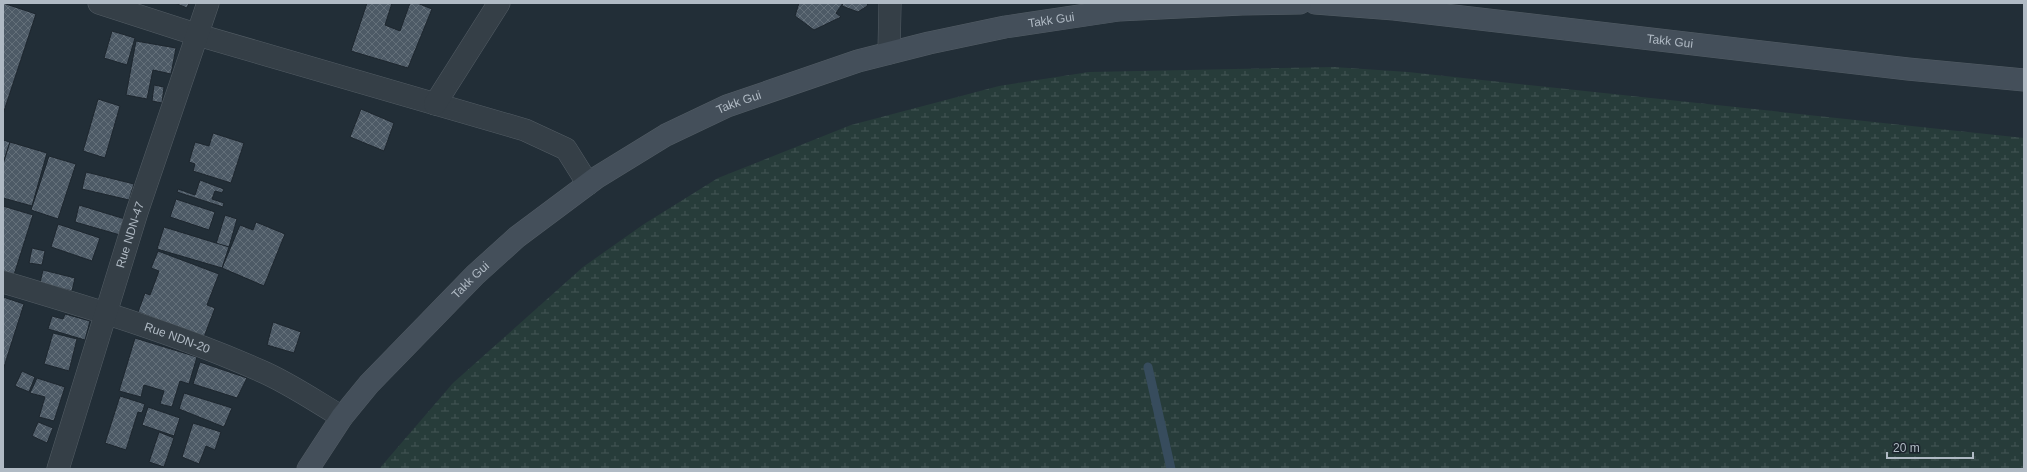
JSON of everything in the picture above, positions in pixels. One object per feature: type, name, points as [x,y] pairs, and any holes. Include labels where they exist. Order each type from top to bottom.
[{"type":"street","points":[[99,3],[198,35],[525,130],[566,149],[588,184]]},
{"type":"street","name":"Rue NDN-47","points":[[58,469],[137,212],[208,3]]},
{"type":"street","points":[[435,104],[498,3]]},
{"type":"street","points":[[889,53],[890,3]]},
{"type":"street","name":"Takk Gui","points":[[308,469],[342,417],[368,384],[475,275],[517,237],[588,184],[666,135],[727,106],[790,83],[889,53],[1006,27],[1119,10],[1242,4],[1300,3]]},
{"type":"street","name":"Takk Gui","points":[[1315,3],[1394,9],[1908,69],[2024,80]]},
{"type":"street","name":"Rue NDN-20","points":[[3,282],[105,313],[202,347],[261,371],[294,387],[342,417]]},
{"type":"green space","points":[[1334,67],[1408,72],[2024,138],[2024,469],[379,469],[453,383],[583,267],[644,224],[718,178],[851,125],[999,86],[1089,72]]},
{"type":"building","points":[[3,3],[36,14],[3,114]]},
{"type":"building","points":[[175,3],[189,3],[187,8]]},
{"type":"building","points":[[367,3],[392,3],[385,25],[400,31],[410,3],[417,3],[432,9],[408,68],[351,51]]},
{"type":"building","points":[[799,3],[843,3],[836,13],[841,17],[814,30],[795,16]]},
{"type":"building","points":[[843,3],[868,3],[867,6],[858,12],[842,6]]},
{"type":"building","points":[[112,31],[135,38],[127,65],[104,58]]},
{"type":"building","points":[[136,41],[176,48],[171,74],[153,70],[147,99],[126,95]]},
{"type":"building","points":[[154,85],[164,87],[162,103],[152,101]]},
{"type":"building","points":[[98,99],[120,106],[105,158],[83,151]]},
{"type":"building","points":[[361,109],[394,123],[384,151],[350,137]]},
{"type":"building","points":[[213,133],[244,143],[231,183],[193,171],[195,164],[189,162],[195,142],[209,146]]},
{"type":"building","points":[[3,140],[10,142],[3,164]]},
{"type":"building","points":[[10,142],[47,153],[32,206],[3,198],[3,164]]},
{"type":"building","points":[[49,156],[76,164],[58,219],[31,210]]},
{"type":"building","points":[[86,172],[134,184],[129,200],[82,189]]},
{"type":"building","points":[[200,180],[224,189],[222,193],[215,191],[212,199],[224,203],[223,207],[177,192],[178,189],[195,195]]},
{"type":"building","points":[[176,199],[215,212],[209,230],[170,217]]},
{"type":"building","points":[[79,205],[125,219],[120,235],[75,222]]},
{"type":"building","points":[[3,206],[33,215],[13,278],[3,274]]},
{"type":"building","points":[[225,215],[237,219],[229,247],[216,244]]},
{"type":"building","points":[[256,222],[285,234],[264,286],[222,268],[240,225],[253,230]]},
{"type":"building","points":[[58,224],[100,238],[92,261],[51,247]]},
{"type":"building","points":[[164,227],[229,247],[222,268],[157,249]]},
{"type":"building","points":[[32,248],[45,251],[42,265],[29,263]]},
{"type":"building","points":[[158,251],[219,274],[207,305],[215,308],[204,337],[138,312],[145,293],[150,295],[159,271],[151,268]]},
{"type":"building","points":[[43,270],[75,278],[72,291],[40,283]]},
{"type":"building","points":[[3,297],[24,304],[3,370]]},
{"type":"building","points":[[65,314],[90,321],[85,340],[48,329],[52,316],[63,319]]},
{"type":"building","points":[[273,322],[301,332],[294,353],[267,345]]},
{"type":"building","points":[[53,333],[77,339],[69,371],[44,364]]},
{"type":"building","points":[[135,338],[197,357],[189,384],[180,381],[172,407],[160,404],[164,391],[144,385],[141,397],[119,391]]},
{"type":"building","points":[[200,362],[247,378],[237,398],[193,384]]},
{"type":"building","points":[[22,371],[35,377],[29,392],[15,386]]},
{"type":"building","points":[[37,378],[65,387],[54,421],[39,417],[45,397],[30,393]]},
{"type":"building","points":[[184,393],[232,408],[224,427],[179,409]]},
{"type":"building","points":[[120,396],[145,404],[142,413],[138,412],[126,450],[105,443]]},
{"type":"building","points":[[148,407],[180,418],[174,436],[142,425]]},
{"type":"building","points":[[38,422],[53,428],[47,443],[32,436]]},
{"type":"building","points":[[193,423],[221,432],[215,450],[206,446],[199,464],[182,457]]},
{"type":"building","points":[[159,432],[174,438],[164,467],[149,462]]},
{"type":"waterway","points":[[1148,367],[1171,469]]}]
